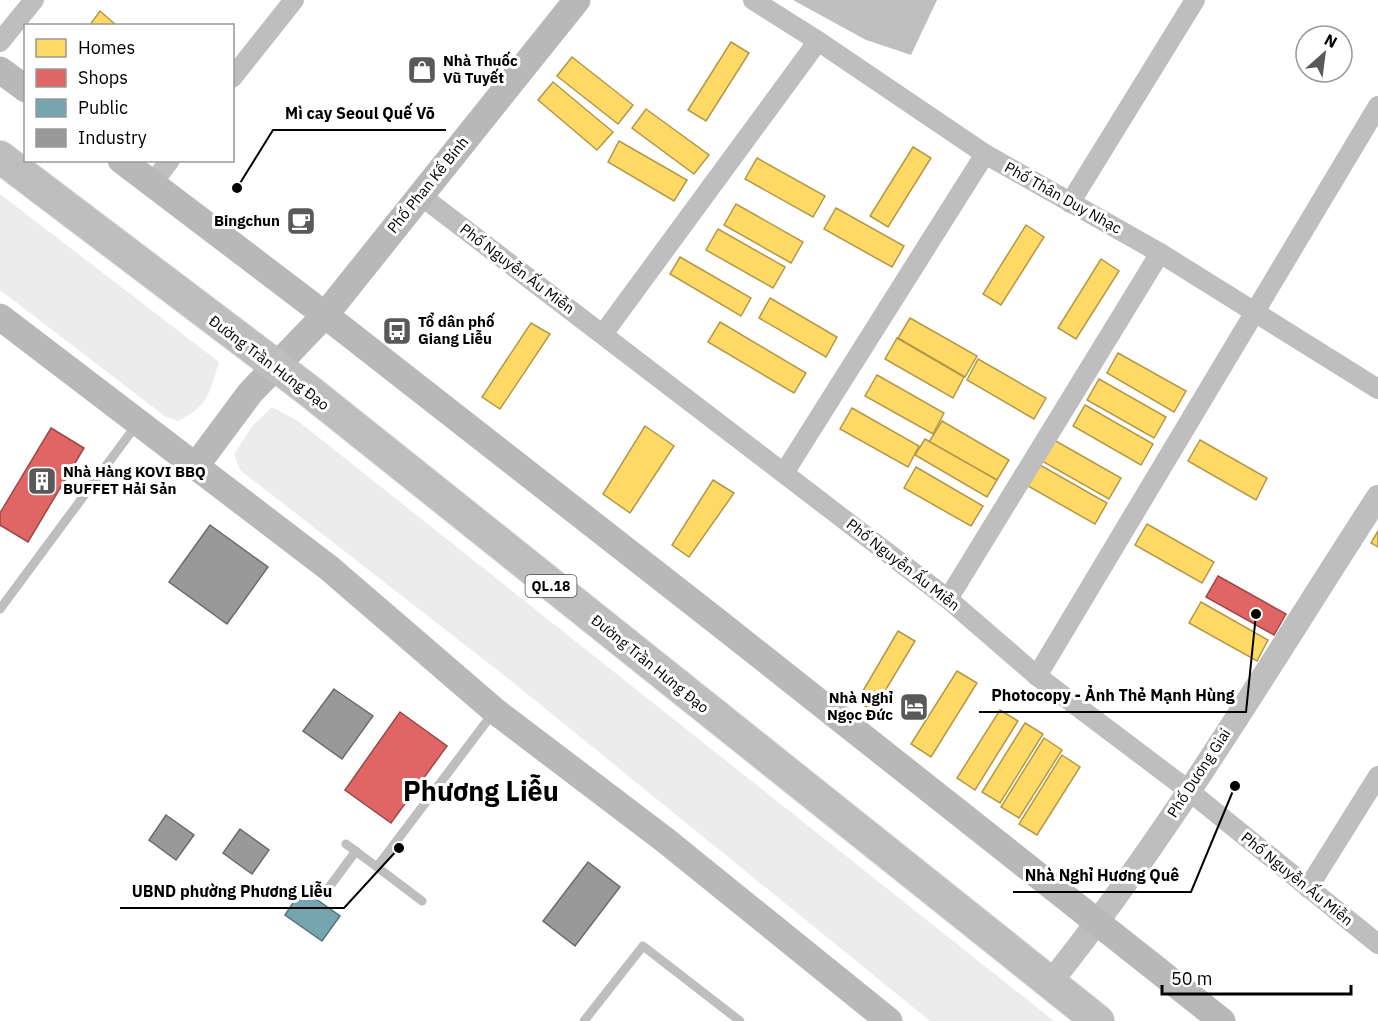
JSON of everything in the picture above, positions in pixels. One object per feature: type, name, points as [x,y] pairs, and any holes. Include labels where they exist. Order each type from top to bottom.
[{"type":"highway","name":"Đường Trần Hưng Đạo","points":[[0,157],[275,366],[1098,1021]]},
{"type":"main road","name":"Phố Phan Kế Bính","points":[[195,466],[250,393],[325,315],[577,0]]},
{"type":"main road","points":[[0,70],[24,88]]},
{"type":"main road","points":[[124,162],[325,315],[1222,1021]]},
{"type":"main road","points":[[2,323],[138,422],[329,568],[495,711],[665,840],[877,1017]]},
{"type":"street","points":[[0,42],[34,0]]},
{"type":"street","points":[[234,75],[294,0]]},
{"type":"street","name":"Phố Thân Duy Nhạc","points":[[753,0],[985,154],[1160,253],[1378,389]]},
{"type":"street","points":[[1070,203],[1195,0]]},
{"type":"street","points":[[603,334],[818,41]]},
{"type":"street","points":[[1037,675],[1378,106]]},
{"type":"street","points":[[784,473],[985,154]]},
{"type":"street","points":[[152,184],[168,162]]},
{"type":"street","name":"Phố Nguyễn Ấu Miễn","points":[[420,195],[948,599],[1037,675],[1188,790],[1378,944]]},
{"type":"street","points":[[948,599],[1160,253]]},
{"type":"street","name":"Phố Dương Giai","points":[[1050,983],[1099,922],[1188,790],[1378,496]]},
{"type":"street","points":[[1308,888],[1378,776]]},
{"type":"lane","points":[[0,609],[138,422]]},
{"type":"lane","points":[[376,867],[495,711]]},
{"type":"lane","points":[[346,844],[422,901]]},
{"type":"lane","points":[[324,894],[356,851]]},
{"type":"lane","points":[[584,1021],[643,946],[740,1021]]},
{"type":"shaded area","points":[[793,0],[937,0],[911,55],[866,40]]},
{"type":"shaded area","points":[[0,194],[219,362],[207,397],[196,410],[178,421],[166,417],[0,290]]},
{"type":"shaded area","points":[[272,407],[298,421],[1054,1021],[930,1021],[510,680],[240,470],[234,454],[253,425]]},
{"type":"building: Homes","points":[[100,11],[115,24],[90,24]]},
{"type":"building: Homes","points":[[731,42],[749,53],[706,121],[688,110]]},
{"type":"building: Homes","points":[[572,57],[633,105],[618,124],[557,76]]},
{"type":"building: Homes","points":[[553,82],[613,132],[597,150],[538,100]]},
{"type":"building: Homes","points":[[646,109],[709,155],[694,174],[632,128]]},
{"type":"building: Homes","points":[[619,141],[687,180],[674,201],[608,162]]},
{"type":"building: Homes","points":[[913,147],[931,158],[888,227],[870,216]]},
{"type":"building: Homes","points":[[757,158],[825,196],[813,217],[745,179]]},
{"type":"building: Homes","points":[[736,204],[803,242],[791,263],[724,225]]},
{"type":"building: Homes","points":[[836,208],[904,246],[892,267],[824,229]]},
{"type":"building: Homes","points":[[1026,225],[1044,237],[1001,305],[983,294]]},
{"type":"building: Homes","points":[[718,229],[785,267],[773,288],[706,250]]},
{"type":"building: Homes","points":[[680,257],[751,298],[741,316],[670,274]]},
{"type":"building: Homes","points":[[1101,259],[1119,271],[1076,339],[1058,328]]},
{"type":"building: Homes","points":[[770,298],[837,337],[826,357],[759,318]]},
{"type":"building: Homes","points":[[910,318],[977,356],[965,377],[898,338]]},
{"type":"building: Homes","points":[[720,322],[806,373],[794,393],[708,342]]},
{"type":"building: Homes","points":[[531,323],[550,334],[500,409],[482,397]]},
{"type":"building: Homes","points":[[897,338],[964,377],[953,398],[885,359]]},
{"type":"building: Homes","points":[[1118,353],[1186,391],[1174,412],[1107,373]]},
{"type":"building: Homes","points":[[978,359],[1046,398],[1034,419],[967,380]]},
{"type":"building: Homes","points":[[877,375],[944,413],[933,434],[865,396]]},
{"type":"building: Homes","points":[[1099,379],[1166,417],[1154,438],[1087,400]]},
{"type":"building: Homes","points":[[1085,405],[1153,444],[1141,465],[1073,426]]},
{"type":"building: Homes","points":[[852,408],[919,446],[908,467],[840,429]]},
{"type":"building: Homes","points":[[942,421],[1009,460],[997,480],[929,442]]},
{"type":"building: Homes","points":[[645,426],[674,446],[630,513],[603,494]]},
{"type":"building: Homes","points":[[925,439],[997,480],[987,497],[915,455]]},
{"type":"building: Homes","points":[[1054,440],[1121,478],[1109,499],[1042,461]]},
{"type":"building: Homes","points":[[1200,440],[1267,478],[1256,500],[1188,461]]},
{"type":"building: Homes","points":[[1040,465],[1107,503],[1095,524],[1028,486]]},
{"type":"building: Homes","points":[[916,467],[983,506],[971,526],[904,488]]},
{"type":"building: Homes","points":[[713,480],[734,493],[689,557],[672,545]]},
{"type":"building: Homes","points":[[1147,524],[1214,562],[1202,583],[1135,545]]},
{"type":"building: Homes","points":[[1378,531],[1378,547],[1371,543]]},
{"type":"building: Homes","points":[[1201,602],[1268,640],[1257,661],[1189,623]]},
{"type":"building: Homes","points":[[898,631],[915,641],[873,711],[857,701]]},
{"type":"building: Homes","points":[[957,671],[977,683],[931,757],[911,744]]},
{"type":"building: Homes","points":[[1000,710],[1018,721],[975,790],[957,778]]},
{"type":"building: Homes","points":[[1025,723],[1043,734],[1000,803],[982,792]]},
{"type":"building: Homes","points":[[1044,738],[1062,750],[1019,818],[1001,807]]},
{"type":"building: Homes","points":[[1062,755],[1080,767],[1037,835],[1019,824]]},
{"type":"building: Shops","name":"Nhà Hàng KOVI BBQ BUFFET Hải Sản","points":[[51,428],[84,448],[28,542],[0,525],[0,513]]},
{"type":"building: Shops","points":[[1218,576],[1286,614],[1274,635],[1206,597]]},
{"type":"building: Shops","points":[[400,712],[447,746],[391,823],[345,790]]},
{"type":"building: Public","points":[[302,889],[340,916],[322,941],[285,915]]},
{"type":"building: Industry","points":[[210,525],[268,567],[227,624],[169,582]]},
{"type":"building: Industry","points":[[334,689],[373,716],[342,759],[303,731]]},
{"type":"building: Industry","points":[[166,815],[194,835],[176,860],[149,840]]},
{"type":"building: Industry","points":[[240,829],[269,850],[252,874],[223,853]]},
{"type":"building: Industry","points":[[588,862],[620,887],[575,946],[543,921]]},
{"type":"place","name":"Nhà Thuốc Vũ Tuyết","points":[[422,70]]},
{"type":"place","name":"Mì cay Seoul Quế Võ","points":[[237,188]]},
{"type":"place","name":"Bingchun","points":[[301,221]]},
{"type":"place","name":"Tổ dân phố Giang Liễu","points":[[397,331]]},
{"type":"place","name":"Nhà Hàng KOVI BBQ BUFFET Hải Sản","points":[[42,481]]},
{"type":"place","name":"Photocopy - Ảnh Thẻ Mạnh Hùng","points":[[1256,614]]},
{"type":"place","name":"Nhà Nghỉ Ngọc Đức","points":[[914,707]]},
{"type":"place","name":"Nhà Nghỉ Hương Quê","points":[[1235,786]]},
{"type":"place","name":"UBND phường Phương Liễu","points":[[399,848]]},
{"type":"district","name":"Phương Liễu","points":[[481,792]]}]
